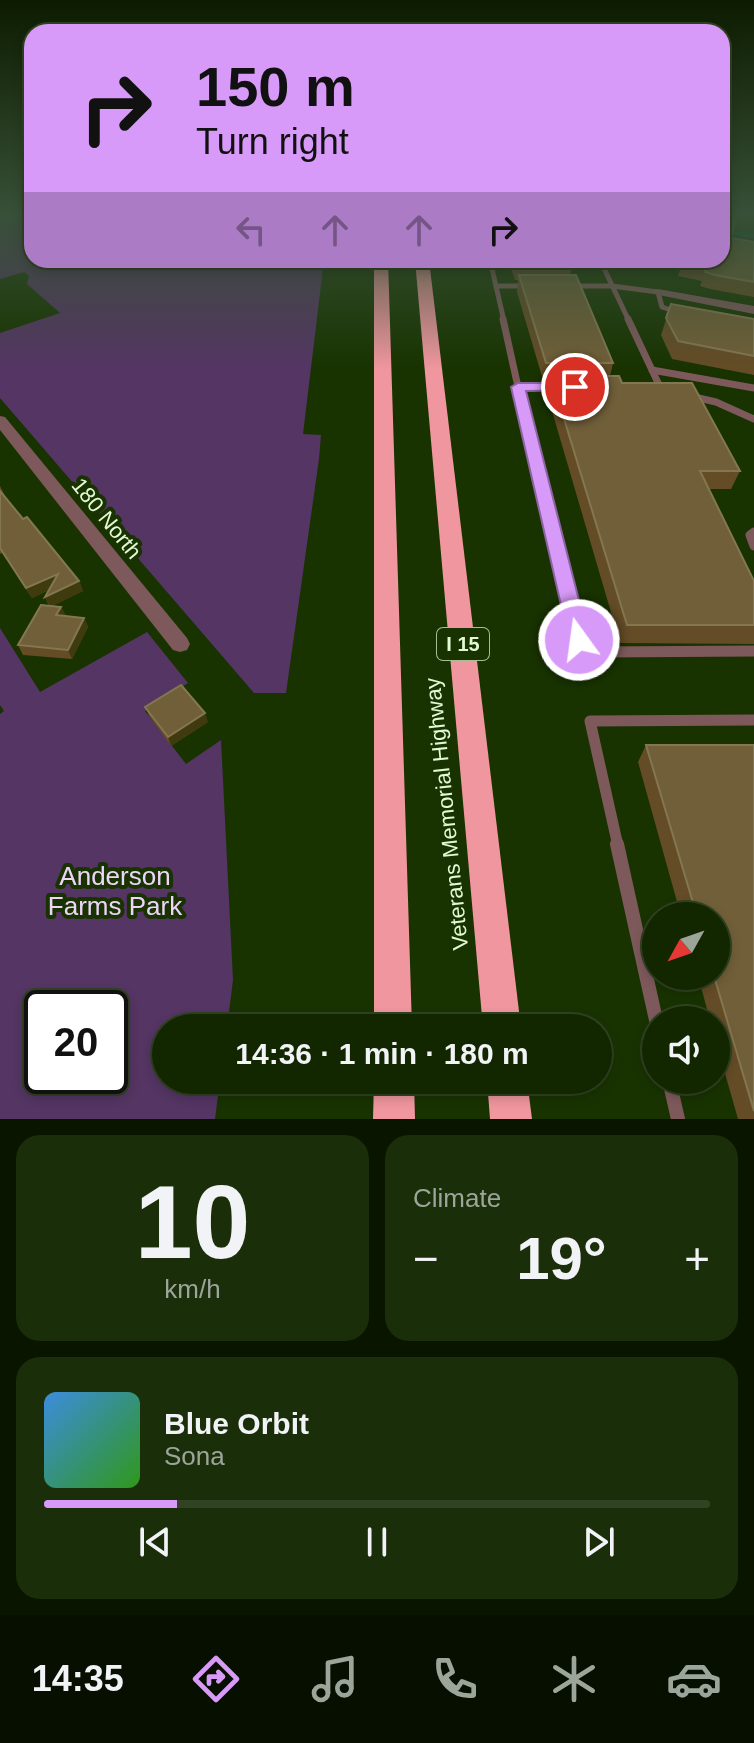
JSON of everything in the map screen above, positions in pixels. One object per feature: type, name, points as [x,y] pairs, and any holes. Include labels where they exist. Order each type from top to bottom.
[{"type":"highway","name":"Veterans Memorial Highway","points":[[381,268],[393,1014]]},
{"type":"highway","name":"Veterans Memorial Highway","points":[[423,268],[501,1014]]},
{"type":"highway","points":[[394,1094],[394,1119]]},
{"type":"highway","points":[[508,1094],[511,1119]]},
{"type":"street","points":[[658,292],[754,310]]},
{"type":"street","name":"180 North","points":[[0,420],[180,644]]},
{"type":"lane","points":[[492,268],[579,640],[601,652],[754,651]]},
{"type":"lane","points":[[604,268],[660,387]]},
{"type":"lane","points":[[496,286],[541,286]]},
{"type":"lane","points":[[570,286],[612,286],[658,292],[662,307],[691,315]]},
{"type":"lane","points":[[652,370],[754,388]]},
{"type":"lane","points":[[518,387],[565,387]]},
{"type":"lane","points":[[644,387],[671,390]]},
{"type":"lane","points":[[681,393],[716,402],[754,419]]},
{"type":"lane","points":[[754,532],[750,535],[754,546]]},
{"type":"lane","points":[[653,1006],[590,721],[754,720]]},
{"type":"lane","points":[[672,1094],[678,1119]]},
{"type":"green space","points":[[0,265],[24,265],[24,268],[323,268],[303,434],[321,435],[319,459],[286,693],[254,693],[0,398],[0,333],[60,313],[27,284],[29,276],[24,272],[0,279]]},
{"type":"green space","name":"Anderson Farms Park","points":[[0,628],[40,692],[147,632],[188,683],[145,711],[186,764],[221,740],[233,980],[229,1014],[152,1014],[152,1094],[218,1094],[215,1119],[0,1119],[0,714],[4,711],[0,705]]},
{"type":"building","points":[[754,265],[754,282],[715,275],[705,272],[706,268]]},
{"type":"building","points":[[519,275],[576,275],[613,363],[546,363]]},
{"type":"building","points":[[671,304],[754,319],[754,356],[678,341],[666,318]]},
{"type":"building","points":[[551,376],[619,376],[622,383],[692,383],[740,471],[700,471],[754,581],[754,625],[627,625]]},
{"type":"building","points":[[0,491],[23,519],[27,517],[79,581],[45,597],[58,574],[26,588],[0,548]]},
{"type":"building","points":[[41,605],[61,607],[56,615],[84,618],[68,650],[18,645]]},
{"type":"building","points":[[181,685],[205,713],[168,737],[145,707]]},
{"type":"building","points":[[646,745],[754,745],[754,1111],[730,1030],[730,1006],[723,1006],[718,990],[730,990],[730,902],[693,902]]},
{"type":"route","points":[[575,387],[518,387],[579,640]]}]
